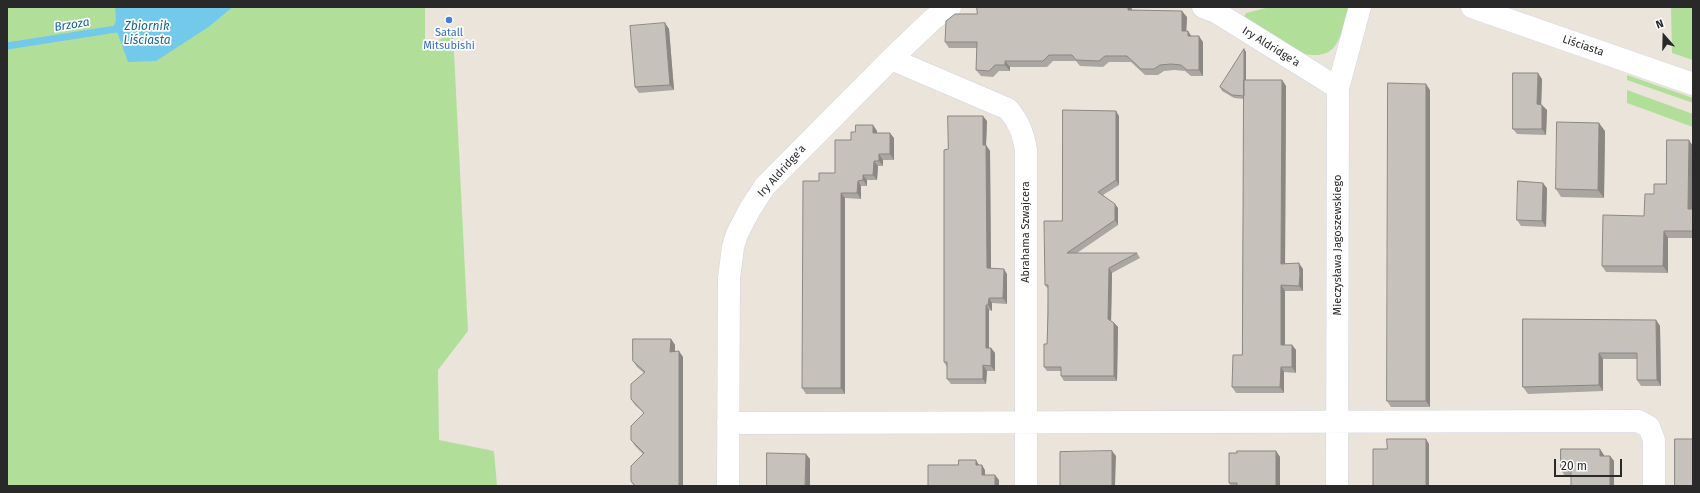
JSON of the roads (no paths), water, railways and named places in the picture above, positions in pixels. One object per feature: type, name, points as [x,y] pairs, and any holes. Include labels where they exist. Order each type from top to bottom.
[{"type":"street","name":"Iry Aldridge’a","points":[[728,486],[729,278],[734,247],[743,220],[762,191],[779,171],[891,59],[933,19],[950,7]]},
{"type":"street","name":"Iry Aldridge’a","points":[[1203,7],[1216,12],[1338,88]]},
{"type":"street","name":"Mieczysława Jagoszewskiego","points":[[1337,486],[1338,88],[1360,7]]},
{"type":"street","name":"Liściasta","points":[[1472,7],[1693,84]]},
{"type":"street","name":"Abrahama Szwajcera","points":[[891,59],[1008,109],[1017,120],[1023,132],[1026,150],[1026,486]]},
{"type":"street","points":[[728,423],[1638,421],[1649,428],[1654,440],[1654,486]]},
{"type":"water","name":"Zbiornik Liściasta","points":[[115,7],[233,7],[210,26],[156,61],[128,62],[116,29]]},
{"type":"waterway","name":"Brzoza","points":[[7,46],[116,29],[127,7]]},
{"type":"place","name":"Satall Mitsubishi","points":[[449,20]]}]
